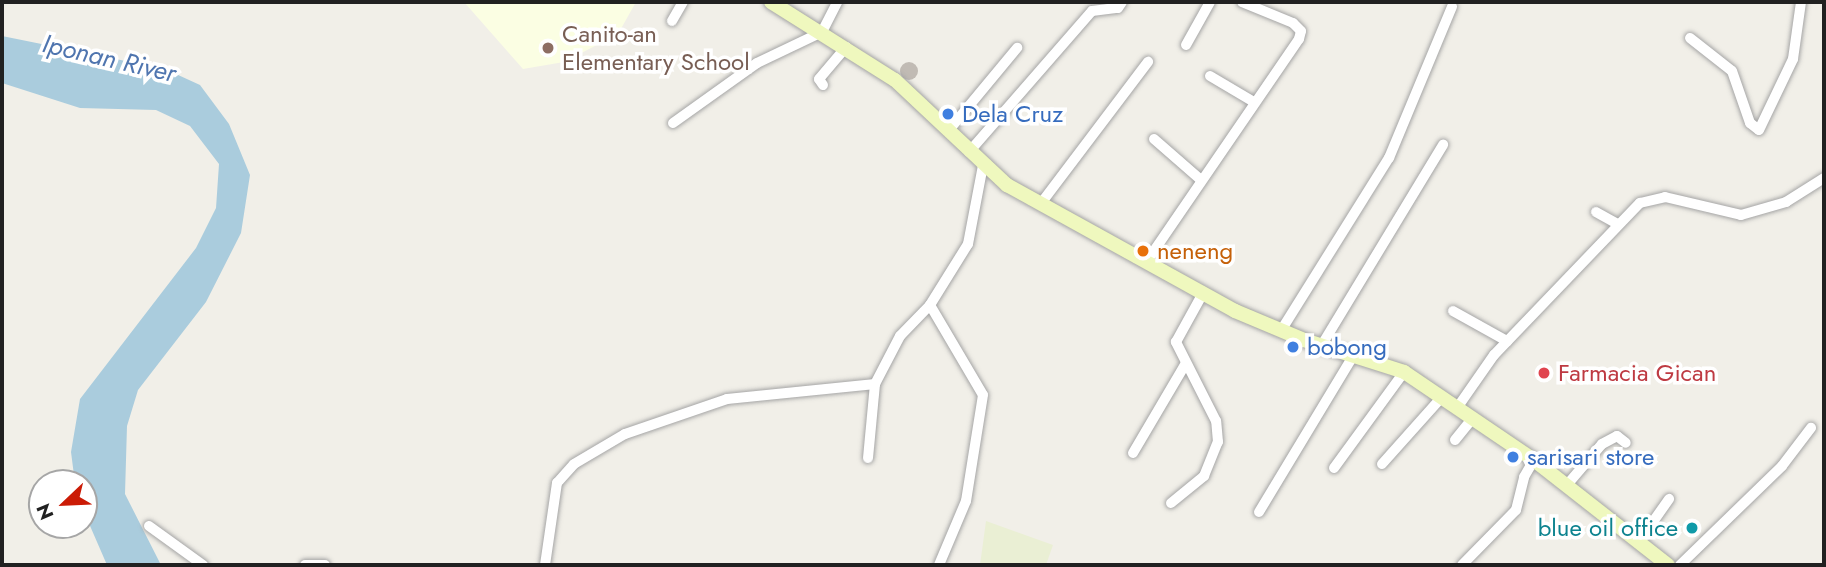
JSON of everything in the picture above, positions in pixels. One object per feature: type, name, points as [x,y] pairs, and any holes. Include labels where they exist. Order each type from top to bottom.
[{"type":"street","points":[[672,21],[683,2]]},
{"type":"street","points":[[771,2],[895,80],[983,165],[1042,202],[1203,293],[1282,328],[1404,372],[1534,460],[1668,565]]},
{"type":"street","points":[[673,122],[757,63],[822,32],[837,2]]},
{"type":"street","points":[[969,152],[1086,17],[1097,7],[1118,8],[1122,2]]},
{"type":"street","points":[[1186,45],[1210,2]]},
{"type":"street","points":[[1147,261],[1301,31],[1242,2]]},
{"type":"street","points":[[1690,38],[1732,71],[1747,101],[1750,123],[1759,130],[1793,59],[1801,2]]},
{"type":"street","points":[[1282,328],[1389,158],[1452,7]]},
{"type":"street","points":[[823,85],[819,79],[846,47]]},
{"type":"street","points":[[949,130],[1017,48]]},
{"type":"street","points":[[1042,202],[1148,62]]},
{"type":"street","points":[[1210,76],[1254,102]]},
{"type":"street","points":[[1154,139],[1201,180]]},
{"type":"street","points":[[1323,343],[1443,145]]},
{"type":"street","points":[[867,458],[874,384],[905,329],[930,305],[968,244],[983,165]]},
{"type":"street","points":[[1457,408],[1507,341],[1615,223],[1647,199],[1665,197],[1726,215],[1754,213],[1795,197],[1824,178]]},
{"type":"street","points":[[1597,212],[1615,223]]},
{"type":"street","points":[[1171,503],[1204,476],[1218,442],[1216,421],[1176,342],[1203,293]]},
{"type":"street","points":[[930,305],[983,395],[966,501],[939,565]]},
{"type":"street","points":[[1453,311],[1507,341]]},
{"type":"street","points":[[1259,513],[1356,353]]},
{"type":"street","points":[[1133,453],[1186,363]]},
{"type":"street","points":[[1334,468],[1404,372]]},
{"type":"street","points":[[545,565],[557,483],[574,464],[625,434],[727,399],[874,384]]},
{"type":"street","points":[[1381,464],[1441,398]]},
{"type":"street","points":[[1455,440],[1472,419]]},
{"type":"street","points":[[1680,565],[1782,466],[1811,428]]},
{"type":"street","points":[[1566,486],[1602,444],[1617,436],[1626,443]]},
{"type":"street","points":[[1462,565],[1516,510],[1524,477],[1534,460]]},
{"type":"street","points":[[1638,543],[1669,499]]},
{"type":"street","points":[[149,526],[203,565]]},
{"type":"street","points":[[304,565],[325,565]]},
{"type":"shaded area","name":"Canito-an Elementary School","points":[[464,2],[636,2],[618,34],[564,62],[523,69]]},
{"type":"shaded area","points":[[986,521],[1053,545],[1046,565],[980,565]]},
{"type":"water","name":"Iponan River","points":[[2,36],[165,69],[200,85],[229,124],[250,175],[241,233],[206,302],[138,390],[127,426],[125,494],[161,565],[107,565],[96,539],[98,539],[98,469],[73,469],[71,452],[80,399],[196,248],[216,208],[219,164],[190,126],[156,110],[80,108],[2,83]]},
{"type":"building","points":[[909,62],[915,65],[918,71],[915,77],[909,80],[903,77],[900,71],[903,65]]},
{"type":"place","name":"Canito-an Elementary School","points":[[548,48]]},
{"type":"place","name":"Dela Cruz","points":[[948,114]]},
{"type":"place","name":"neneng","points":[[1143,251]]},
{"type":"place","name":"bobong","points":[[1293,347]]},
{"type":"place","name":"Farmacia Gican","points":[[1544,373]]},
{"type":"place","name":"sarisari store","points":[[1513,457]]},
{"type":"place","name":"blue oil office","points":[[1692,528]]}]
